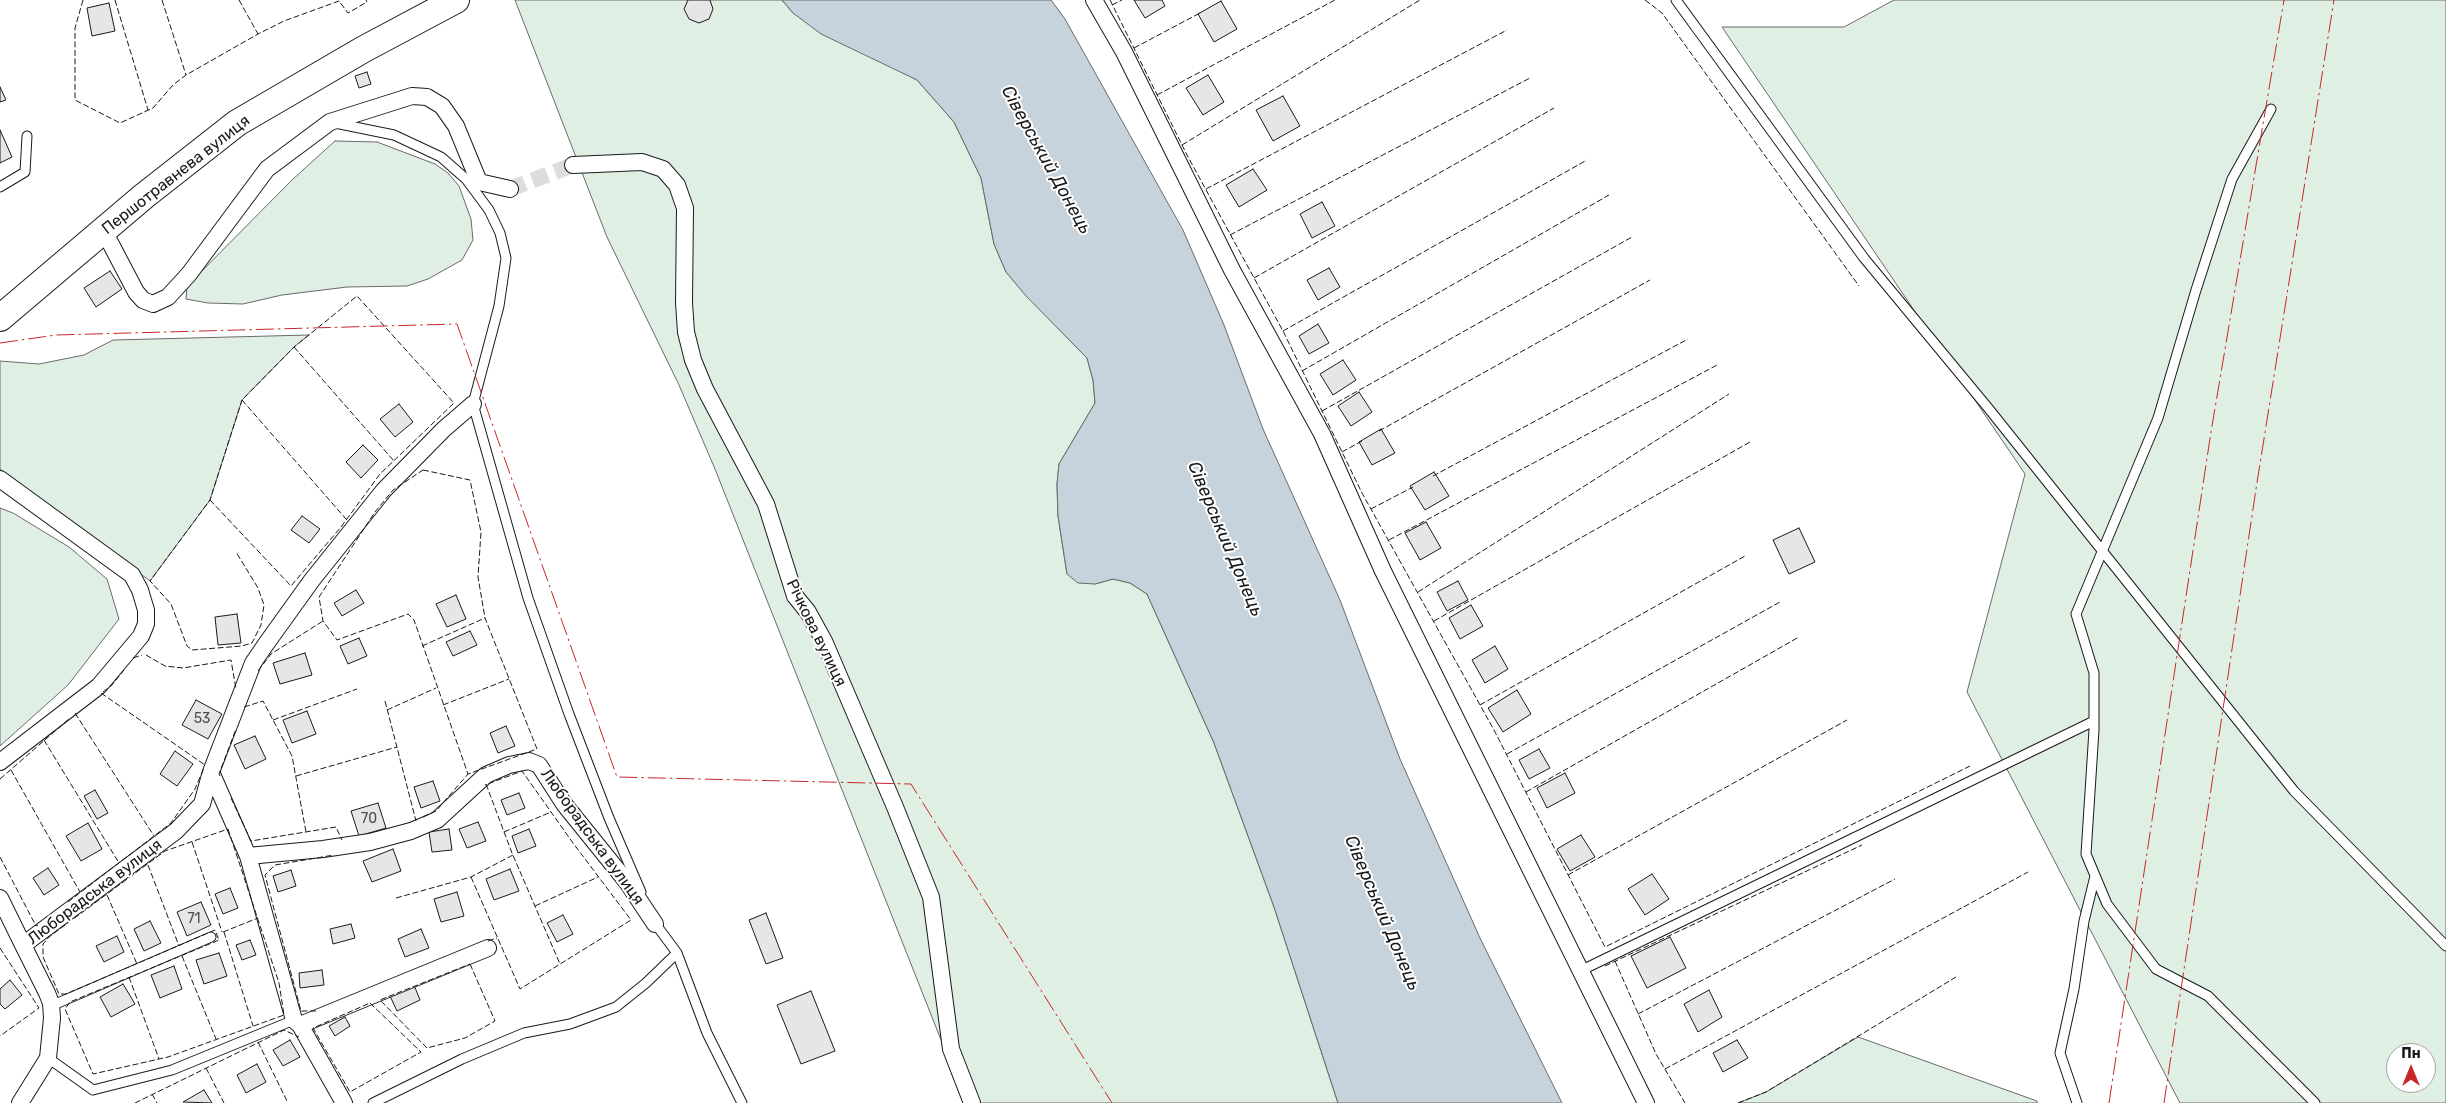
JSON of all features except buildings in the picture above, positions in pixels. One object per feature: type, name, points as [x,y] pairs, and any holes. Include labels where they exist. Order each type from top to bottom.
[{"type":"main road","name":"Першотравнева вулиця","points":[[0,318],[144,196],[238,123],[364,49],[456,0]]},
{"type":"street","points":[[1094,0],[1124,52],[1232,270],[1322,434],[1383,571],[1646,1103]]},
{"type":"street","points":[[104,231],[136,292],[143,300],[153,304],[168,297],[189,274],[267,169],[330,122],[412,96],[427,97],[442,106],[456,126],[479,182],[510,189]]},
{"type":"street","name":"Річкова вулиця","points":[[573,165],[642,162],[663,169],[676,185],[685,208],[684,303],[686,332],[693,360],[704,389],[766,504],[795,596],[808,612],[824,641],[931,897],[951,1049],[972,1103]]},
{"type":"street","name":"Люборадська вулиця","points":[[20,1103],[48,1058],[51,1006],[23,945],[176,831],[202,804],[211,772],[253,663],[312,580],[384,490],[444,428],[473,404]]},
{"type":"street","points":[[0,479],[132,575],[140,590],[146,610],[146,624],[141,636],[99,686],[0,762]]},
{"type":"street","name":"Люборадська вулиця","points":[[248,856],[323,849],[370,842],[410,831],[438,820],[486,775],[509,765],[529,761],[539,765],[564,804],[627,882],[655,924]]},
{"type":"street","points":[[211,772],[248,856],[297,1022],[344,1103]]},
{"type":"street","points":[[0,898],[23,945]]},
{"type":"street","points":[[297,1022],[488,948]]},
{"type":"lane","points":[[1676,0],[1864,258],[2294,791],[2446,946]]},
{"type":"lane","points":[[2271,109],[2232,179],[2196,290],[2158,418],[2101,550],[2076,614],[2094,673],[2094,721],[2086,854],[2107,904],[2156,969],[2208,996],[2315,1103]]},
{"type":"lane","points":[[330,122],[394,135],[441,157],[466,179],[489,210],[500,233],[506,258],[502,287],[473,404],[528,598],[562,696],[609,818],[655,924],[677,953],[707,1033],[742,1103]]},
{"type":"lane","points":[[0,187],[25,172],[28,136]]},
{"type":"lane","points":[[1580,971],[2094,721]]},
{"type":"lane","points":[[2077,1103],[2060,1053],[2074,989],[2084,921],[2095,876]]},
{"type":"lane","points":[[51,1006],[211,937]]},
{"type":"lane","points":[[374,1103],[462,1059],[524,1033],[570,1024],[616,1007],[646,983],[677,953]]},
{"type":"lane","points":[[48,1058],[93,1090],[172,1070],[297,1022]]},
{"type":"green space","points":[[515,0],[782,0],[793,13],[917,80],[954,122],[981,178],[994,244],[1006,272],[1087,358],[1093,380],[1095,403],[1059,464],[1057,484],[1058,516],[1067,574],[1095,584],[1113,579],[1130,583],[1147,594],[1214,743],[1274,907],[1338,1103],[966,1103],[715,469],[679,385],[607,237]]},
{"type":"green space","points":[[1894,0],[2446,0],[2446,1103],[2180,1103],[1967,692],[2025,474],[1722,27],[1844,27]]},
{"type":"green space","points":[[335,141],[377,142],[435,164],[448,173],[459,186],[471,219],[473,240],[462,260],[428,279],[407,286],[347,287],[282,295],[243,304],[208,303],[186,299],[187,286],[292,180]]},
{"type":"green space","points":[[309,335],[294,347],[242,400],[210,500],[150,581],[0,469],[0,361],[39,364],[84,355],[113,340]]},
{"type":"green space","points":[[0,508],[13,513],[69,547],[107,579],[119,619],[68,685],[0,746]]},
{"type":"green space","points":[[1858,1037],[2037,1101],[2037,1103],[1738,1103],[1766,1092]]},
{"type":"water","name":"Сіверський Донець","points":[[782,0],[1051,0],[1065,19],[1183,230],[1224,325],[1263,429],[1340,600],[1400,759],[1480,938],[1562,1103],[1338,1103],[1274,907],[1214,743],[1147,594],[1130,583],[1113,579],[1095,584],[1078,583],[1067,574],[1058,516],[1057,484],[1059,464],[1095,403],[1093,380],[1087,358],[1026,296],[1006,272],[994,244],[981,178],[954,122],[917,80],[821,34],[793,13]]},
{"type":"tunnel","points":[[510,189],[573,165]]},
{"type":"fence","points":[[83,0],[75,28],[75,100],[120,123],[153,108],[173,85],[186,75],[258,34],[284,21],[339,1],[348,13],[367,2],[366,0]]},
{"type":"fence","points":[[115,0],[148,110]]},
{"type":"fence","points":[[162,0],[186,75]]},
{"type":"fence","points":[[239,0],[258,34]]},
{"type":"fence","points":[[1110,0],[1187,155],[1283,331],[1362,493],[1494,730],[1605,947],[1970,766]]},
{"type":"fence","points":[[1112,5],[1122,0]]},
{"type":"fence","points":[[1157,95],[1335,0]]},
{"type":"fence","points":[[1182,145],[1420,0]]},
{"type":"fence","points":[[1645,0],[1662,13],[1859,286]]},
{"type":"fence","points":[[1134,48],[1200,13]]},
{"type":"fence","points":[[1206,189],[1507,30]]},
{"type":"fence","points":[[1230,235],[1530,78]]},
{"type":"fence","points":[[1254,278],[1554,108]]},
{"type":"fence","points":[[1283,331],[1587,160]]},
{"type":"fence","points":[[1302,371],[1609,195]]},
{"type":"fence","points":[[1322,411],[1632,237]]},
{"type":"fence","points":[[1379,431],[1650,280]]},
{"type":"fence","points":[[210,500],[291,586],[341,527],[380,474],[454,403],[357,296],[294,347],[242,400],[210,500],[150,581],[171,604],[187,646],[192,650],[242,646],[252,643],[261,625],[264,605],[258,588],[236,552]]},
{"type":"fence","points":[[1433,476],[1688,339]]},
{"type":"fence","points":[[294,347],[394,461]]},
{"type":"fence","points":[[1389,540],[1719,364]]},
{"type":"fence","points":[[1418,592],[1729,394]]},
{"type":"fence","points":[[242,400],[346,519]]},
{"type":"fence","points":[[1342,452],[1362,441]]},
{"type":"fence","points":[[1434,621],[1750,442]]},
{"type":"fence","points":[[423,470],[470,480],[481,532],[478,577],[485,618],[537,749],[468,774],[414,620],[408,614],[337,640],[323,621],[319,597],[375,512],[393,490],[423,470]]},
{"type":"fence","points":[[1371,509],[1413,487]]},
{"type":"fence","points":[[1480,705],[1745,556]]},
{"type":"fence","points":[[1507,754],[1780,602]]},
{"type":"fence","points":[[422,646],[485,618]]},
{"type":"fence","points":[[258,671],[271,654],[323,621]]},
{"type":"fence","points":[[1526,792],[1799,637]]},
{"type":"fence","points":[[133,658],[142,655]]},
{"type":"fence","points":[[146,655],[165,666],[183,668],[231,660],[236,689]]},
{"type":"fence","points":[[103,692],[112,685],[124,670]]},
{"type":"fence","points":[[443,705],[509,679]]},
{"type":"fence","points":[[387,710],[436,688]]},
{"type":"fence","points":[[273,720],[357,689]]},
{"type":"fence","points":[[101,693],[205,765]]},
{"type":"fence","points":[[244,707],[263,701],[292,756],[306,832]]},
{"type":"fence","points":[[385,701],[416,821]]},
{"type":"fence","points":[[75,713],[154,836]]},
{"type":"fence","points":[[0,779],[70,718]]},
{"type":"fence","points":[[1568,875],[1847,720]]},
{"type":"fence","points":[[220,776],[219,774],[236,729]]},
{"type":"fence","points":[[44,740],[119,863]]},
{"type":"fence","points":[[296,776],[397,747]]},
{"type":"fence","points":[[68,902],[171,823],[195,789],[204,768]]},
{"type":"fence","points":[[11,770],[80,892]]},
{"type":"fence","points":[[471,877],[520,989],[631,920],[522,771],[485,785]]},
{"type":"fence","points":[[423,817],[436,811],[468,774]]},
{"type":"fence","points":[[486,784],[512,853],[560,964]]},
{"type":"fence","points":[[231,798],[251,841],[336,827],[342,840]]},
{"type":"fence","points":[[504,832],[551,812]]},
{"type":"fence","points":[[228,829],[279,983],[284,1015],[168,1057],[93,1074],[65,1009],[70,1002],[219,940],[215,930],[66,994],[59,994],[43,957],[43,944],[49,937],[165,851],[228,829]]},
{"type":"fence","points":[[192,842],[222,932]]},
{"type":"fence","points":[[1605,966],[1862,845]]},
{"type":"fence","points":[[316,1011],[301,1011],[265,875],[275,865],[334,855]]},
{"type":"fence","points":[[396,898],[471,877],[513,855]]},
{"type":"fence","points":[[0,857],[36,926],[38,925]]},
{"type":"fence","points":[[148,865],[179,946]]},
{"type":"fence","points":[[1665,1069],[2028,872]]},
{"type":"fence","points":[[535,906],[598,877]]},
{"type":"fence","points":[[1638,1014],[1895,879]]},
{"type":"fence","points":[[107,895],[137,964]]},
{"type":"fence","points":[[223,932],[258,918]]},
{"type":"fence","points":[[224,932],[253,1026]]},
{"type":"fence","points":[[488,941],[497,938]]},
{"type":"fence","points":[[0,948],[39,1008],[0,1036]]},
{"type":"fence","points":[[182,956],[216,1039]]},
{"type":"fence","points":[[1615,961],[1656,1054],[1685,1103]]},
{"type":"fence","points":[[470,964],[495,1021],[465,1038],[427,1048],[380,1000],[470,964]]},
{"type":"fence","points":[[129,977],[159,1059]]},
{"type":"fence","points":[[1738,1103],[1766,1092],[1956,977]]},
{"type":"fence","points":[[370,1003],[421,1052],[350,1092],[313,1028],[370,1003]]},
{"type":"fence","points":[[135,1103],[284,1030],[299,1037]]},
{"type":"fence","points":[[258,1042],[288,1103]]},
{"type":"fence","points":[[206,1068],[224,1103]]},
{"type":"fence","points":[[152,1094],[157,1103]]},
{"type":"power","points":[[2109,1103],[2211,432],[2284,0]]},
{"type":"power","points":[[2164,1103],[2256,489],[2334,0]]},
{"type":"power","points":[[0,343],[56,335],[457,324],[617,777],[911,784],[1112,1103]]}]
